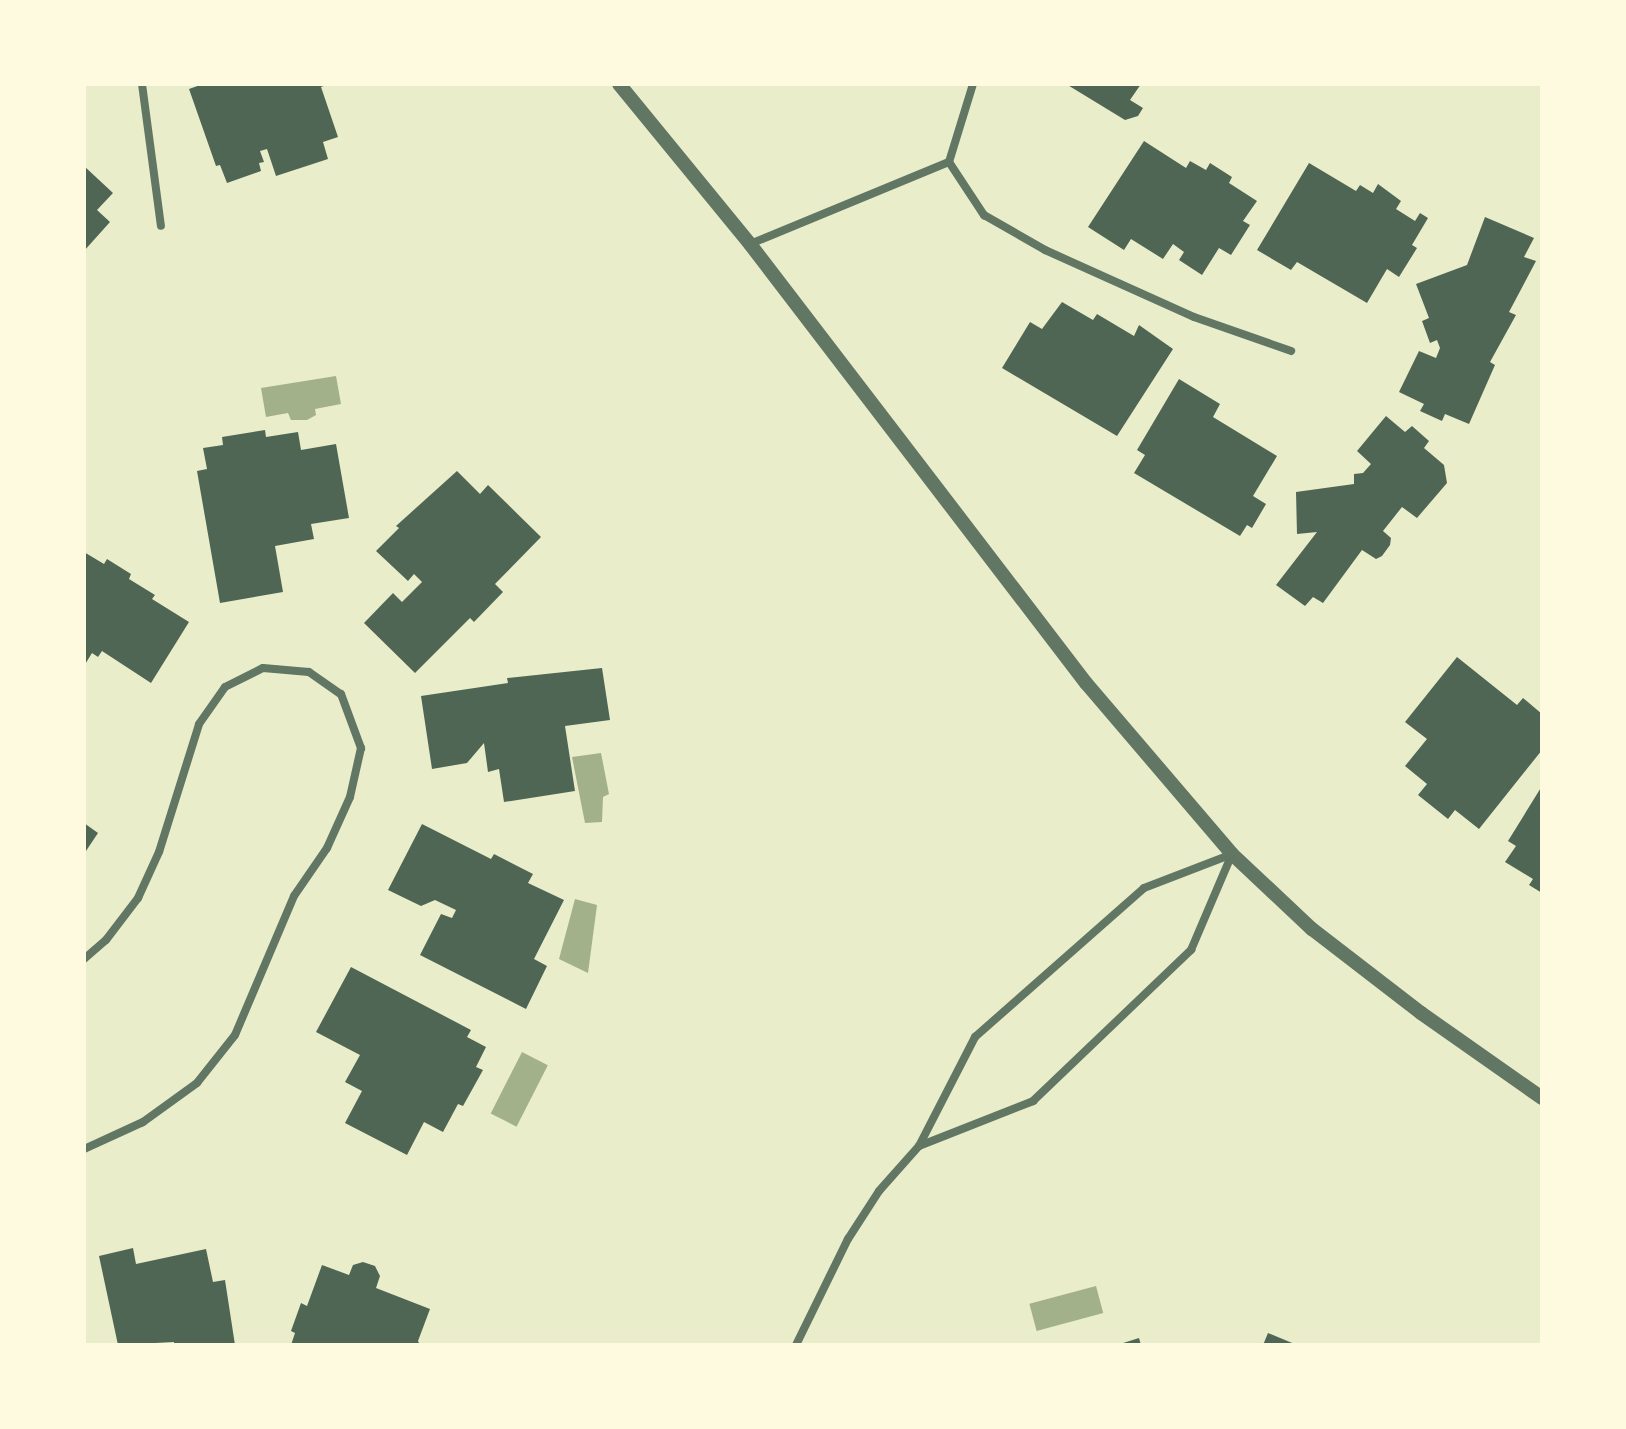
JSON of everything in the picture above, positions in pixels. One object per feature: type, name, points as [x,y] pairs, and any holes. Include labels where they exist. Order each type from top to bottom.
[{"type":"street","points":[[142,84],[161,226]]},
{"type":"street","points":[[619,84],[750,244],[1086,683],[1232,854],[1312,929],[1421,1013],[1542,1098]]},
{"type":"street","points":[[949,162],[973,84]]},
{"type":"street","points":[[750,244],[949,162]]},
{"type":"street","points":[[949,162],[984,215],[1045,250],[1194,317],[1291,351]]},
{"type":"street","points":[[84,959],[106,940],[138,898],[159,852],[199,724],[225,687],[263,668],[309,672],[341,694],[361,748],[350,797],[327,848],[294,896],[235,1035],[197,1083],[143,1122],[84,1149]]},
{"type":"street","points":[[919,1146],[1033,1101],[1191,950],[1232,854]]},
{"type":"street","points":[[796,1345],[848,1239],[879,1191],[919,1146],[975,1037],[1144,888],[1232,854]]},
{"type":"shaded area","points":[[336,376],[341,404],[315,409],[316,415],[307,420],[291,420],[288,413],[266,417],[261,388]]},
{"type":"shaded area","points":[[601,753],[609,794],[603,797],[602,822],[585,823],[572,757]]},
{"type":"shaded area","points":[[575,899],[597,905],[588,973],[559,959]]},
{"type":"shaded area","points":[[522,1052],[548,1065],[517,1127],[491,1113]]},
{"type":"shaded area","points":[[1096,1286],[1103,1313],[1037,1331],[1029,1304]]},
{"type":"building","points":[[203,84],[329,84],[321,87],[338,137],[323,142],[328,159],[276,176],[267,149],[260,151],[264,162],[259,163],[261,171],[227,183],[220,165],[216,166],[189,89]]},
{"type":"building","points":[[1066,84],[1141,84],[1130,100],[1143,108],[1138,116],[1125,120]]},
{"type":"building","points":[[1144,141],[1186,168],[1190,161],[1206,170],[1210,163],[1232,177],[1229,183],[1257,201],[1243,221],[1250,225],[1231,255],[1219,248],[1202,275],[1179,260],[1184,252],[1173,244],[1163,259],[1131,239],[1124,250],[1088,227]]},
{"type":"building","points":[[1309,163],[1356,191],[1360,185],[1373,193],[1378,184],[1401,201],[1396,209],[1415,221],[1420,213],[1428,218],[1412,245],[1417,248],[1399,277],[1387,269],[1367,303],[1297,262],[1291,270],[1257,250]]},
{"type":"building","points":[[84,166],[113,193],[97,210],[110,222],[84,251]]},
{"type":"building","points":[[1485,217],[1534,238],[1524,257],[1536,261],[1509,312],[1516,315],[1490,362],[1495,365],[1469,424],[1445,414],[1442,421],[1420,411],[1424,404],[1399,392],[1419,351],[1436,358],[1440,348],[1437,340],[1430,343],[1422,321],[1429,318],[1416,284],[1467,265]]},
{"type":"building","points":[[1062,302],[1093,320],[1097,314],[1134,336],[1139,325],[1173,349],[1117,436],[1002,368],[1030,322],[1042,329]]},
{"type":"building","points":[[1179,379],[1220,404],[1213,417],[1277,456],[1253,496],[1266,504],[1252,528],[1247,525],[1240,536],[1134,473],[1145,455],[1137,450]]},
{"type":"building","points":[[1386,416],[1405,432],[1412,426],[1429,441],[1424,448],[1444,465],[1447,483],[1417,518],[1402,507],[1383,531],[1391,538],[1382,556],[1376,559],[1362,550],[1323,603],[1313,597],[1305,606],[1276,585],[1317,532],[1297,534],[1296,492],[1354,484],[1354,474],[1363,473],[1371,464],[1357,451]]},
{"type":"building","points":[[265,430],[266,437],[298,432],[301,450],[336,444],[349,518],[311,524],[314,539],[275,546],[283,592],[220,603],[197,471],[207,469],[203,448],[223,445],[222,437]]},
{"type":"building","points":[[457,471],[480,494],[488,485],[541,537],[495,584],[503,592],[474,622],[470,618],[415,673],[364,623],[393,593],[402,602],[422,582],[414,574],[408,581],[376,551],[399,528],[396,526]]},
{"type":"building","points":[[84,552],[104,564],[107,559],[131,574],[129,579],[155,595],[152,599],[189,622],[151,683],[102,651],[98,657],[92,653],[84,666]]},
{"type":"building","points":[[1457,657],[1517,705],[1523,698],[1542,714],[1542,750],[1479,829],[1455,810],[1448,819],[1418,795],[1427,784],[1405,766],[1427,739],[1405,722]]},
{"type":"building","points":[[602,668],[610,720],[565,726],[575,791],[504,802],[499,769],[488,772],[484,743],[467,763],[432,769],[421,696],[508,683],[507,678]]},
{"type":"building","points":[[1542,786],[1542,893],[1529,885],[1533,879],[1505,862],[1516,846],[1508,841]]},
{"type":"building","points":[[84,823],[98,833],[84,854]]},
{"type":"building","points":[[422,824],[491,859],[494,854],[533,874],[528,883],[564,900],[534,959],[547,966],[526,1009],[420,955],[441,914],[452,918],[456,910],[435,900],[421,906],[388,890]]},
{"type":"building","points":[[351,967],[471,1030],[467,1037],[486,1047],[476,1067],[483,1070],[463,1106],[458,1104],[443,1132],[424,1122],[407,1155],[345,1123],[362,1091],[345,1082],[360,1055],[316,1032]]},
{"type":"building","points":[[133,1248],[136,1264],[206,1249],[213,1282],[225,1280],[235,1345],[174,1345],[174,1342],[118,1345],[99,1256]]},
{"type":"building","points":[[363,1262],[375,1266],[380,1276],[376,1288],[430,1309],[418,1341],[420,1345],[291,1345],[295,1333],[291,1331],[301,1303],[307,1306],[322,1265],[349,1275],[353,1265]]},
{"type":"building","points":[[1268,1333],[1297,1345],[1263,1345]]},
{"type":"building","points":[[1139,1338],[1141,1345],[1120,1345],[1120,1344]]}]
